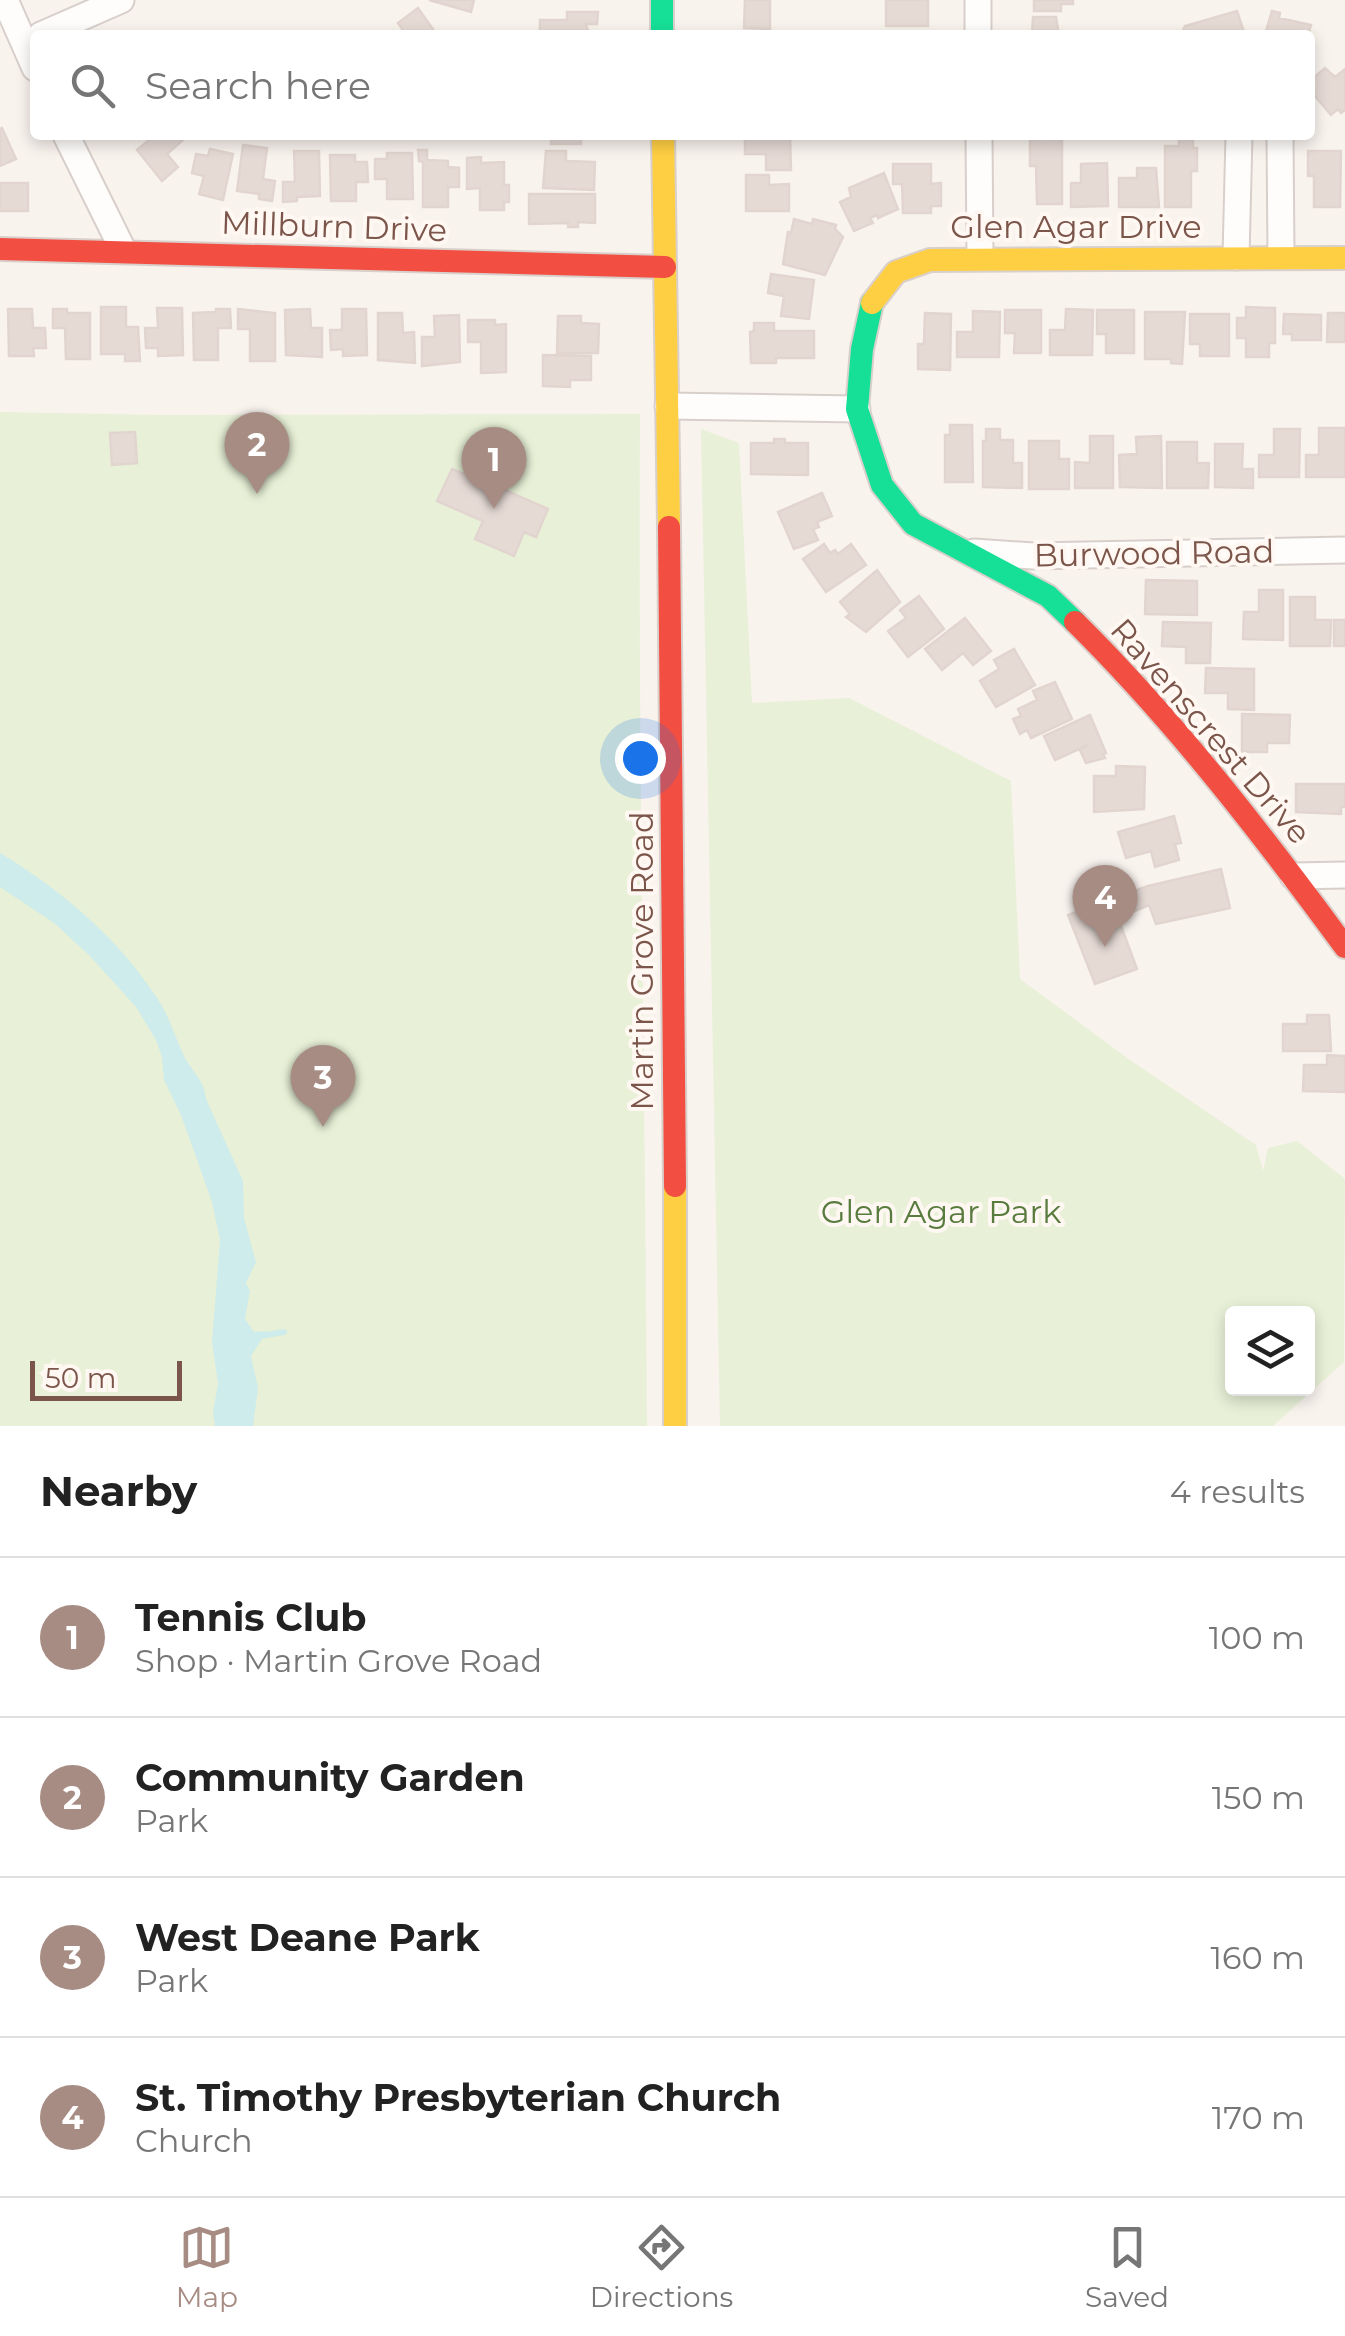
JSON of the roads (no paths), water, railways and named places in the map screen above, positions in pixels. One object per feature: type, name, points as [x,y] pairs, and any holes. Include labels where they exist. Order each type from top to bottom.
[{"type":"street","points":[[5,0],[30,34]]},
{"type":"street","points":[[54,30],[121,0]]},
{"type":"street","points":[[662,0],[662,30]]},
{"type":"street","points":[[978,0],[978,30]]},
{"type":"street","points":[[68,140],[123,250]]},
{"type":"street","name":"Martin Grove Road","points":[[663,140],[674,922],[675,1426]]},
{"type":"street","points":[[979,140],[980,257]]},
{"type":"street","points":[[1236,257],[1239,140]]},
{"type":"street","points":[[1280,140],[1281,256]]},
{"type":"street","name":"Millburn Drive","points":[[0,250],[123,250],[665,267]]},
{"type":"street","name":"Glen Agar Drive","points":[[857,409],[862,349],[872,303],[896,272],[930,260],[1345,258]]},
{"type":"street","points":[[668,406],[857,409]]},
{"type":"street","name":"Ravenscrest Drive","points":[[857,409],[882,485],[913,524],[1048,596],[1132,678],[1293,876],[1345,947]]},
{"type":"street","name":"Burwood Road","points":[[964,551],[1032,556],[1345,550]]},
{"type":"street","points":[[1293,876],[1345,875]]},
{"type":"water","points":[[0,853],[67,900],[126,957],[163,1008],[203,1087],[243,1181],[244,1218],[256,1262],[246,1283],[250,1291],[245,1319],[254,1332],[267,1331],[251,1356],[258,1388],[253,1426],[215,1426],[218,1384],[212,1342],[220,1240],[212,1202],[181,1115],[164,1080],[156,1040],[136,1007],[89,955],[54,923],[0,887]]},
{"type":"waterway","points":[[260,1336],[284,1332]]},
{"type":"place","name":"Community Garden","points":[[257,494]]},
{"type":"place","name":"Tennis Club","points":[[494,509]]},
{"type":"place","name":"St. Timothy Presbyterian Church","points":[[1105,947]]},
{"type":"place","name":"West Deane Park","points":[[323,1127]]},
{"type":"park label","name":"Glen Agar Park","points":[[941,1211]]}]
